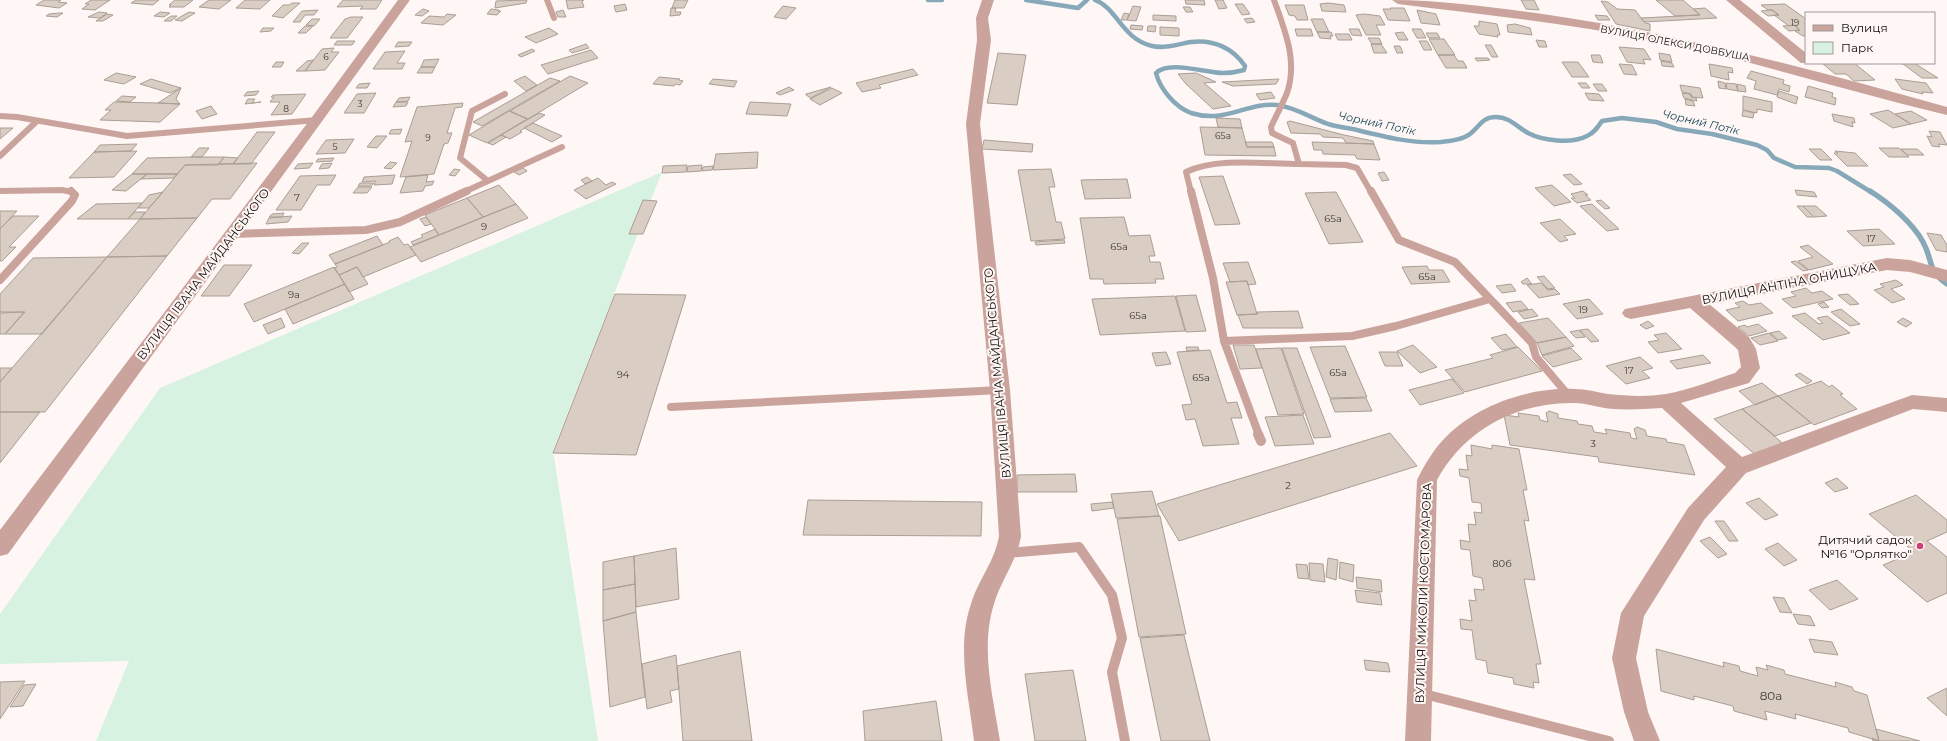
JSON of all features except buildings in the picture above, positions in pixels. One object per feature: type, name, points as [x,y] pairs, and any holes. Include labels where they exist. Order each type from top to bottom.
[{"type":"street","name":"ВУЛИЦЯ ІВАНА МАЙДАНСЬКОГО","points":[[0,548],[234,234],[404,0]]},
{"type":"street","name":"ВУЛИЦЯ ІВАНА МАЙДАНСЬКОГО","points":[[987,741],[980,683],[977,628],[982,603],[989,585],[1007,553],[1010,536],[1000,390],[973,124],[984,40],[982,18],[988,0]]},
{"type":"street","name":"ВУЛИЦЯ ОЛЕКСИ ДОВБУША","points":[[1398,0],[1561,21],[1660,38],[1764,47],[1830,79],[1947,111]]},
{"type":"street","points":[[1732,0],[1764,47],[1805,60]]},
{"type":"street","points":[[1810,64],[1830,79]]},
{"type":"street","name":"ВУЛИЦЯ АНТІНА ОНИЩУКА","points":[[1630,313],[1695,302],[1887,264],[1910,266],[1939,274]]},
{"type":"street","name":"ВУЛИЦЯ МИКОЛИ КОСТОМАРОВА","points":[[1418,741],[1425,494],[1426,480],[1433,465],[1444,450],[1458,436],[1476,423],[1496,412],[1537,400],[1569,396],[1619,402],[1666,402],[1742,378],[1751,368],[1746,349],[1742,342],[1695,302]]},
{"type":"street","points":[[1666,402],[1739,467]]},
{"type":"street","points":[[1647,741],[1636,712],[1624,658],[1633,613],[1696,514],[1739,467],[1912,402],[1947,405]]},
{"type":"lane","points":[[547,0],[554,18]]},
{"type":"lane","points":[[1274,0],[1287,34],[1292,58],[1291,81],[1270,130],[1272,134],[1293,143],[1299,164]]},
{"type":"lane","points":[[488,181],[460,158],[472,110],[505,94]]},
{"type":"lane","points":[[0,116],[17,117],[127,136],[318,120]]},
{"type":"lane","points":[[0,156],[37,121]]},
{"type":"lane","points":[[234,234],[366,230],[400,222],[562,147]]},
{"type":"lane","points":[[1261,441],[1224,341],[1214,278],[1186,172],[1194,168],[1236,164],[1299,164],[1346,165],[1357,168],[1399,240],[1453,261],[1532,343],[1536,357],[1569,396]]},
{"type":"lane","points":[[0,191],[62,190],[71,191],[75,195],[72,201],[0,280]]},
{"type":"lane","points":[[1224,341],[1352,336],[1396,326],[1490,299]]},
{"type":"lane","points":[[671,407],[1000,390]]},
{"type":"lane","points":[[1007,553],[1079,547],[1112,595],[1122,638],[1112,672],[1125,741]]},
{"type":"lane","points":[[1419,693],[1609,741]]},
{"type":"green space","points":[[662,172],[553,450],[598,741],[96,741],[129,661],[0,664],[0,614],[160,388]]},
{"type":"waterway","name":"Чорний Потік","points":[[928,0],[942,0]]},
{"type":"waterway","name":"Чорний Потік","points":[[1026,0],[1078,8],[1087,0]]},
{"type":"waterway","name":"Чорний Потік","points":[[1095,0],[1103,4],[1134,37],[1152,46],[1172,46],[1199,41],[1222,46],[1235,54],[1245,66],[1244,70],[1223,73],[1178,67],[1162,69],[1156,73],[1161,85],[1174,102],[1191,113],[1203,116],[1225,115],[1255,107],[1277,105],[1290,108],[1332,125],[1420,142],[1441,142],[1463,138],[1470,134],[1484,120],[1491,117],[1501,117],[1534,136],[1549,140],[1566,141],[1589,135],[1596,130],[1602,121],[1622,118],[1656,122],[1677,129],[1712,134],[1757,145],[1767,150],[1774,158],[1795,167],[1829,168],[1837,171],[1871,192]]},
{"type":"waterway","name":"Чорний Потік","points":[[1870,191],[1885,201],[1913,227],[1926,248],[1933,269],[1936,274],[1947,284]]},
{"type":"place","name":"Дитячий садок №16 \"Орлятко\"","points":[[1920,546]]}]
